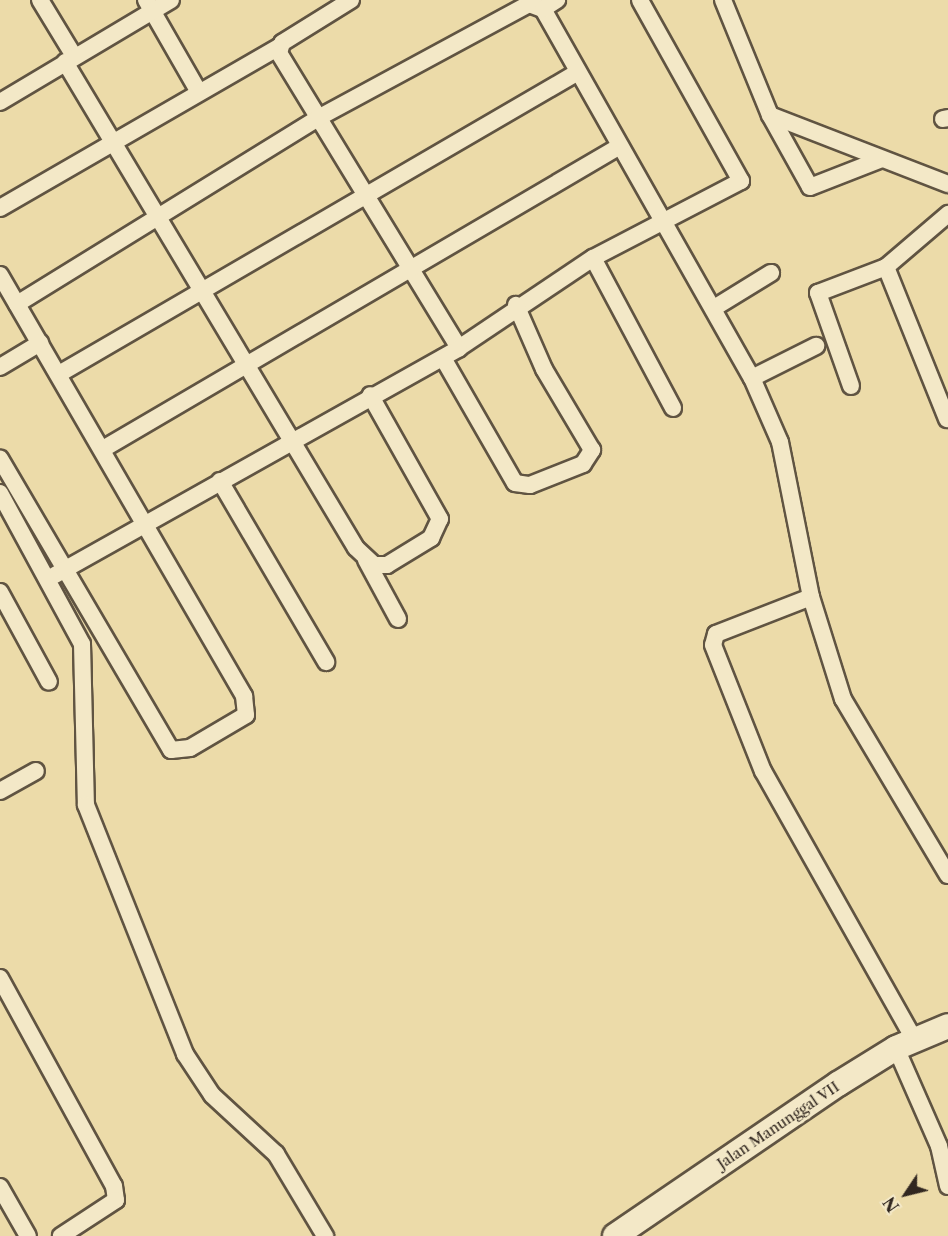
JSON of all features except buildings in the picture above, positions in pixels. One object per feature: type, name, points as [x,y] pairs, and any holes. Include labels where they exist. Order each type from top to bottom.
[{"type":"street","points":[[40,0],[111,142],[290,441],[366,560],[398,619]]},
{"type":"street","points":[[0,102],[70,59],[149,5],[171,0]]},
{"type":"street","points":[[0,208],[279,47],[351,0]]},
{"type":"street","points":[[49,579],[370,395],[443,358],[516,305],[593,258],[666,223],[741,181],[740,172],[640,0]]},
{"type":"street","points":[[723,0],[770,115],[812,187],[882,159]]},
{"type":"street","points":[[17,304],[318,118],[529,3],[550,4],[578,72],[666,223],[752,378],[780,442],[811,597],[848,711],[948,875]]},
{"type":"street","points":[[149,5],[199,92]]},
{"type":"street","points":[[279,47],[318,118],[459,348]]},
{"type":"street","points":[[59,374],[578,72]]},
{"type":"street","points":[[770,115],[948,183]]},
{"type":"street","points":[[103,449],[620,146]]},
{"type":"street","points":[[852,386],[818,293],[886,267],[948,214]]},
{"type":"street","points":[[593,258],[673,408]]},
{"type":"street","points":[[886,267],[947,419]]},
{"type":"street","points":[[714,308],[771,273]]},
{"type":"street","points":[[0,275],[103,449],[244,696],[248,708],[237,722],[190,748],[171,750],[0,459]]},
{"type":"street","points":[[443,358],[516,483],[530,485],[583,464],[592,450],[544,369],[516,305]]},
{"type":"street","points":[[0,367],[40,343]]},
{"type":"street","points":[[752,378],[816,346]]},
{"type":"street","points":[[366,560],[387,565],[402,558],[431,538],[440,519],[370,395]]},
{"type":"street","points":[[220,481],[326,662]]},
{"type":"street","points":[[0,493],[49,579],[82,644],[83,763],[94,834],[185,1054],[212,1095],[276,1154],[325,1236]]},
{"type":"street","points":[[0,592],[49,682]]},
{"type":"street","points":[[811,597],[716,634],[713,645],[763,771],[905,1043],[939,1146],[948,1186]]},
{"type":"street","points":[[0,791],[36,771]]},
{"type":"street","points":[[0,978],[114,1186],[116,1200],[62,1236]]},
{"type":"street","name":"Jalan Manunggal VII","points":[[615,1236],[905,1043],[948,1026]]},
{"type":"street","points":[[0,1187],[28,1236]]}]
